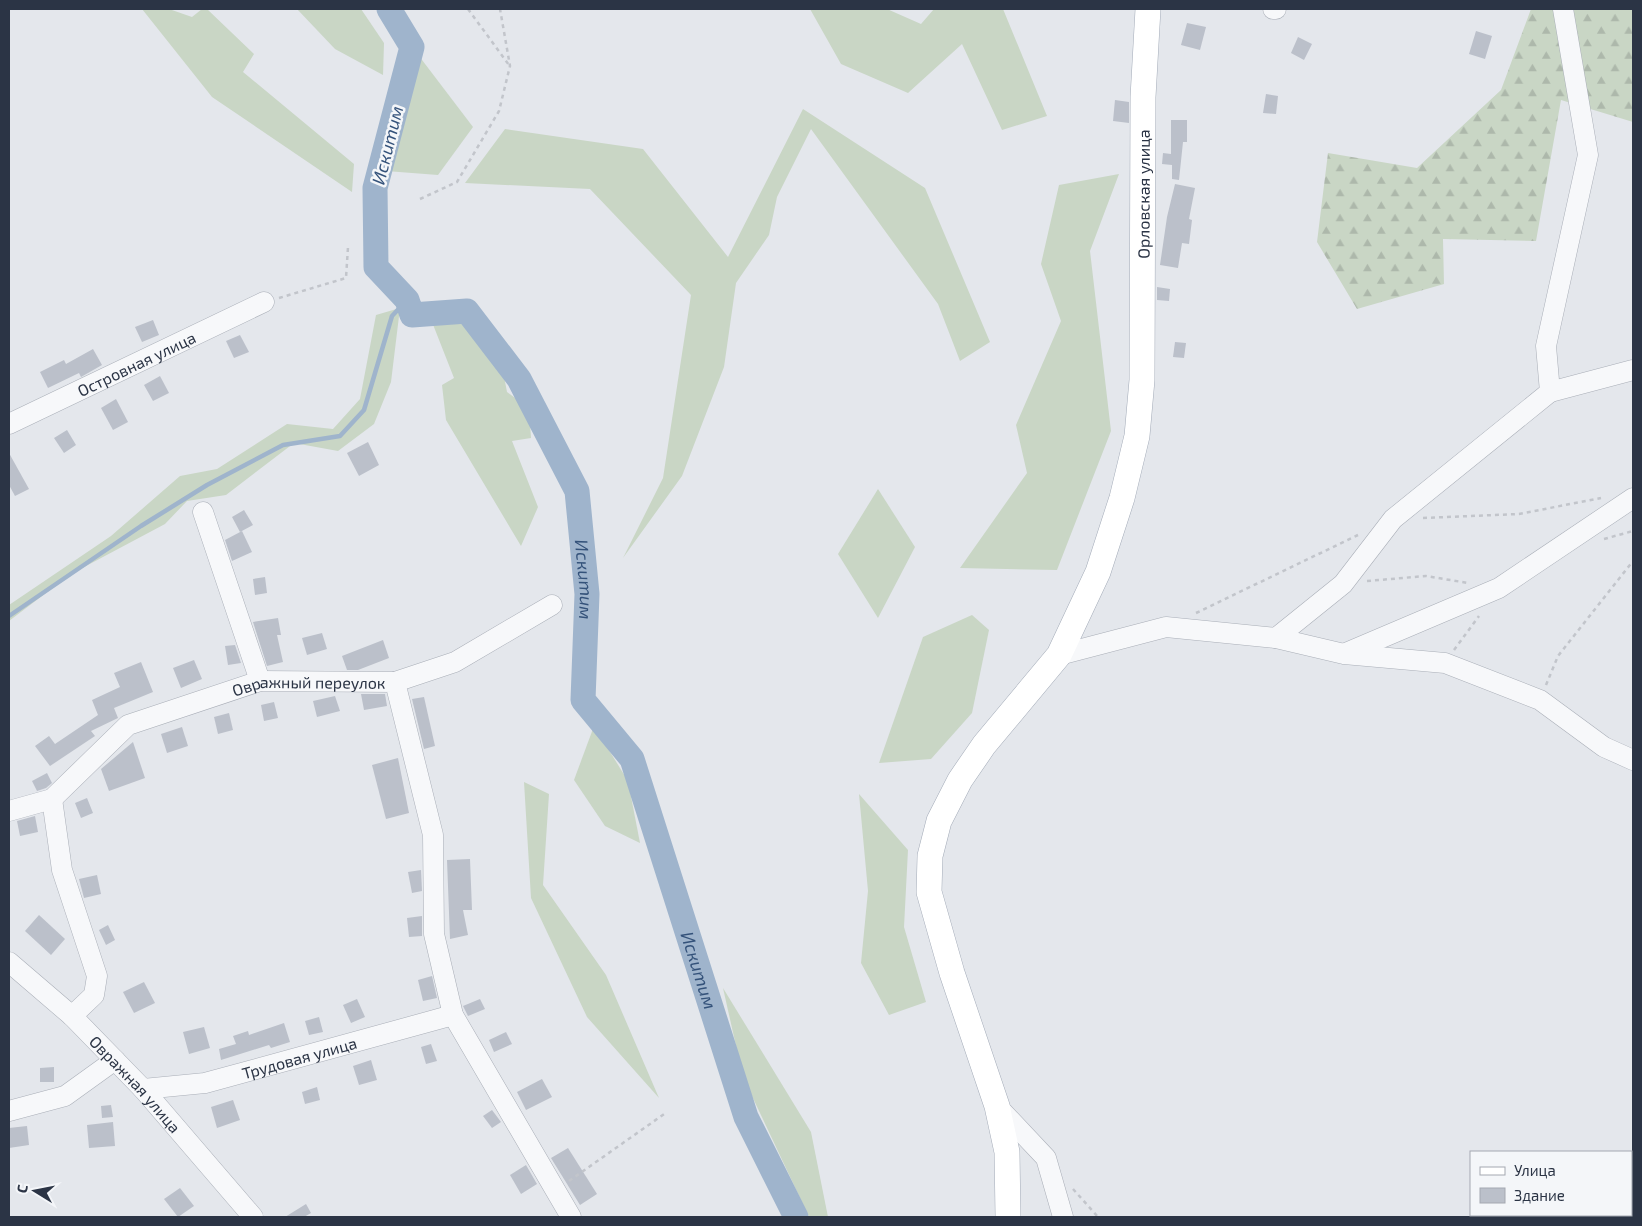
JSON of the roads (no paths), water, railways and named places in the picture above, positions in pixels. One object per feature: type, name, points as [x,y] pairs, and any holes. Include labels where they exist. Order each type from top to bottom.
[{"type":"main road","name":"Орловская улица","points":[[1008,1217],[1007,1152],[997,1106],[952,973],[929,892],[930,856],[939,821],[960,780],[984,745],[1059,655],[1098,572],[1122,498],[1137,436],[1142,380],[1143,97],[1148,9]]},
{"type":"street","points":[[1550,392],[1546,346],[1588,155],[1563,9]]},
{"type":"street","name":"Островная улица","points":[[9,424],[264,302]]},
{"type":"street","points":[[1276,638],[1343,584],[1393,519],[1550,392],[1633,370]]},
{"type":"street","points":[[1344,654],[1499,588],[1633,498]]},
{"type":"street","points":[[203,512],[260,681]]},
{"type":"street","points":[[395,682],[455,662],[552,605]]},
{"type":"street","points":[[1059,655],[1166,627],[1276,638],[1344,654],[1445,663],[1540,700],[1604,746],[1633,760]]},
{"type":"street","name":"Овражный переулок","points":[[9,811],[52,799],[128,725],[260,681],[395,682],[433,835],[434,934],[453,1015],[571,1217]]},
{"type":"street","points":[[52,799],[62,870],[97,976],[94,995],[72,1016]]},
{"type":"street","name":"Овражная улица","points":[[9,962],[72,1016],[143,1089],[253,1217]]},
{"type":"street","name":"Трудовая улица","points":[[143,1089],[205,1083],[453,1015]]},
{"type":"street","points":[[9,1112],[65,1096],[115,1060]]},
{"type":"street","points":[[997,1106],[1046,1158],[1063,1217]]},
{"type":"waterway","name":"Искитим","points":[[389,9],[412,47],[375,188],[376,267],[407,300],[412,315],[467,311],[519,379],[577,491],[587,594],[583,700],[632,759],[746,1117],[796,1217]]},
{"type":"waterway","points":[[9,616],[141,526],[207,485],[283,445],[340,436],[364,410],[392,316],[407,300]]}]
